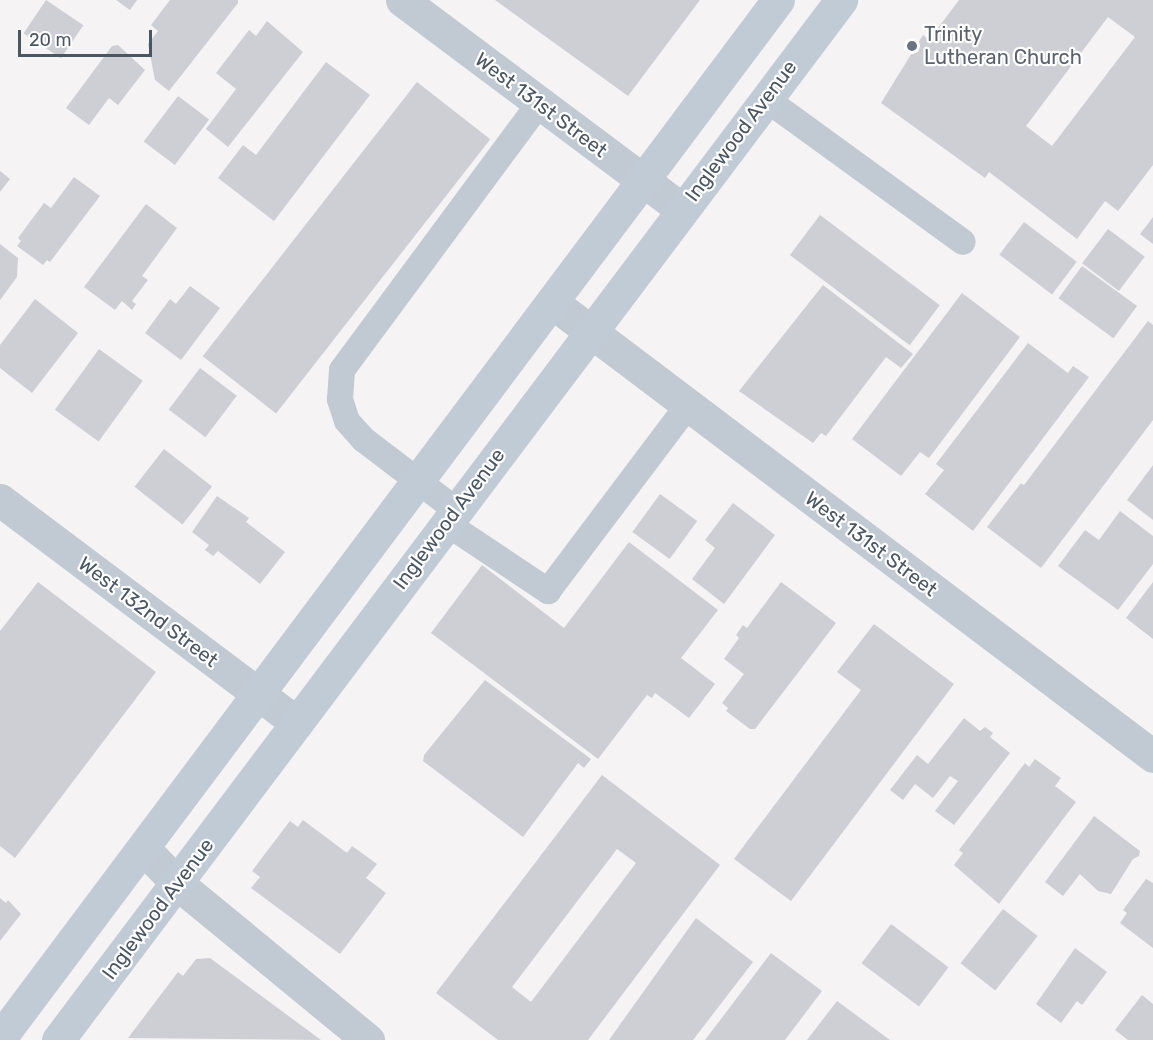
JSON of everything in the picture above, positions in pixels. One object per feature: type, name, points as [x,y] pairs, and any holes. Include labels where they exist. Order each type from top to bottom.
[{"type":"main road","points":[[0,1038],[144,849],[778,0]]},
{"type":"main road","name":"Inglewood Avenue","points":[[58,1040],[178,884],[681,209],[841,0]]},
{"type":"street","name":"West 131st Street","points":[[402,0],[681,209]]},
{"type":"street","name":"West 131st Street","points":[[553,303],[1153,756]]},
{"type":"street","name":"West 132nd Street","points":[[0,500],[297,723]]},
{"type":"street","points":[[144,849],[178,884],[368,1040]]},
{"type":"lane","points":[[766,99],[963,242]]},
{"type":"lane","points":[[539,104],[342,370],[340,399],[347,421],[364,440],[418,482],[451,516],[548,591],[688,405]]},
{"type":"building","points":[[46,0],[83,25],[61,58],[24,33]]},
{"type":"building","points":[[116,0],[137,0],[130,10]]},
{"type":"building","points":[[170,0],[238,0],[238,3],[169,91],[155,80],[148,44],[158,31],[151,25]]},
{"type":"building","points":[[495,0],[700,0],[628,96]]},
{"type":"building","points":[[959,0],[1153,0],[1153,165],[1118,211],[1105,201],[1077,239],[989,172],[985,178],[881,103],[923,35],[929,40]],"holes":[[[1108,17],[1135,37],[1052,146],[1026,126]]]},
{"type":"building","points":[[267,21],[303,52],[228,147],[206,129],[236,89],[216,73],[249,30],[256,36]]},
{"type":"building","points":[[118,45],[145,70],[118,105],[109,98],[89,125],[66,108],[112,46]]},
{"type":"building","points":[[326,62],[370,95],[274,221],[218,178],[243,145],[256,155]]},
{"type":"building","points":[[417,82],[490,139],[276,413],[203,356]]},
{"type":"building","points":[[178,96],[209,119],[175,165],[144,142]]},
{"type":"building","points":[[0,171],[10,179],[0,192]]},
{"type":"building","points":[[74,177],[100,196],[50,262],[47,260],[43,265],[17,246],[21,241],[18,238],[44,203],[51,208]]},
{"type":"building","points":[[146,204],[177,228],[142,276],[148,280],[132,301],[136,304],[132,310],[122,301],[115,310],[84,287]]},
{"type":"building","points":[[820,215],[940,305],[910,345],[790,255]]},
{"type":"building","points":[[1153,217],[1153,244],[1140,234]]},
{"type":"building","points":[[1024,222],[1077,262],[1052,294],[999,255]]},
{"type":"building","points":[[1108,229],[1145,257],[1119,291],[1082,263]]},
{"type":"building","points":[[0,244],[18,258],[17,277],[0,300]]},
{"type":"building","points":[[1082,266],[1137,306],[1114,338],[1058,298]]},
{"type":"building","points":[[823,285],[913,354],[901,368],[886,357],[826,436],[821,433],[813,443],[739,391]]},
{"type":"building","points":[[190,286],[220,308],[181,360],[145,333],[170,299],[176,304]]},
{"type":"building","points":[[962,293],[1020,337],[929,458],[920,452],[901,476],[852,439]]},
{"type":"building","points":[[35,299],[78,333],[32,393],[0,368],[0,345]]},
{"type":"building","points":[[1148,321],[1153,325],[1153,420],[1041,568],[987,527],[1021,483],[1024,485]]},
{"type":"building","points":[[1028,343],[1068,373],[1073,366],[1089,377],[973,531],[925,494],[944,470],[936,464]]},
{"type":"building","points":[[99,349],[143,381],[99,441],[55,410]]},
{"type":"building","points":[[200,368],[237,396],[205,437],[169,410]]},
{"type":"building","points":[[164,449],[212,487],[183,524],[134,487]]},
{"type":"building","points":[[1153,465],[1153,520],[1127,500]]},
{"type":"building","points":[[660,494],[697,521],[670,559],[632,532]]},
{"type":"building","points":[[217,496],[249,518],[246,522],[285,552],[260,584],[218,551],[213,556],[205,550],[209,545],[192,532]]},
{"type":"building","points":[[733,503],[775,535],[724,604],[692,579],[715,548],[705,540]]},
{"type":"building","points":[[1120,511],[1153,536],[1153,564],[1118,610],[1058,566],[1085,530],[1099,540]]},
{"type":"building","points":[[629,542],[718,610],[681,658],[715,684],[689,718],[655,693],[652,698],[647,695],[598,759],[431,633],[482,565],[564,628]]},
{"type":"building","points":[[38,582],[156,672],[15,858],[0,846],[0,631]]},
{"type":"building","points":[[781,582],[836,623],[755,729],[750,729],[726,711],[728,708],[722,703],[744,674],[724,659],[739,638],[736,635],[743,625],[747,628]]},
{"type":"building","points":[[1153,582],[1153,639],[1126,618]]},
{"type":"building","points":[[874,624],[954,684],[791,901],[734,859],[861,690],[837,672]]},
{"type":"building","points":[[485,680],[591,759],[584,768],[578,763],[523,837],[423,761],[424,755]]},
{"type":"building","points":[[964,718],[980,731],[985,727],[993,733],[990,737],[1010,753],[954,825],[935,811],[958,781],[950,776],[933,798],[915,784],[903,800],[890,790],[917,755],[928,764]]},
{"type":"building","points":[[1035,759],[1061,778],[1055,786],[1076,802],[999,904],[954,865],[963,853],[959,850],[1025,763],[1029,767]]},
{"type":"building","points":[[602,775],[720,865],[588,1040],[498,1040],[436,993]],"holes":[[[617,849],[636,863],[531,1002],[512,987]]]},
{"type":"building","points":[[1094,816],[1140,851],[1139,856],[1133,859],[1111,894],[1098,891],[1080,874],[1063,896],[1045,882]]},
{"type":"building","points":[[303,820],[347,853],[352,846],[377,864],[366,878],[386,893],[340,954],[251,888],[260,877],[252,871],[290,821],[298,827]]},
{"type":"building","points":[[1146,879],[1153,883],[1153,948],[1120,923],[1127,913],[1123,910]]},
{"type":"building","points":[[0,898],[6,903],[8,900],[21,914],[0,941]]},
{"type":"building","points":[[1003,909],[1038,936],[995,990],[961,963]]},
{"type":"building","points":[[696,918],[753,962],[693,1040],[609,1040]]},
{"type":"building","points":[[891,924],[949,967],[919,1006],[862,963]]},
{"type":"building","points":[[1075,948],[1107,972],[1082,1005],[1077,1001],[1061,1023],[1036,1004]]},
{"type":"building","points":[[771,953],[822,991],[785,1040],[705,1040]]},
{"type":"building","points":[[210,958],[321,1040],[128,1038],[178,972],[183,976],[196,959]]},
{"type":"building","points":[[1142,995],[1153,1004],[1153,1040],[1128,1040],[1115,1030]]},
{"type":"building","points":[[837,1001],[890,1040],[807,1040]]},
{"type":"place","name":"Trinity Lutheran Church","points":[[912,46]]}]
